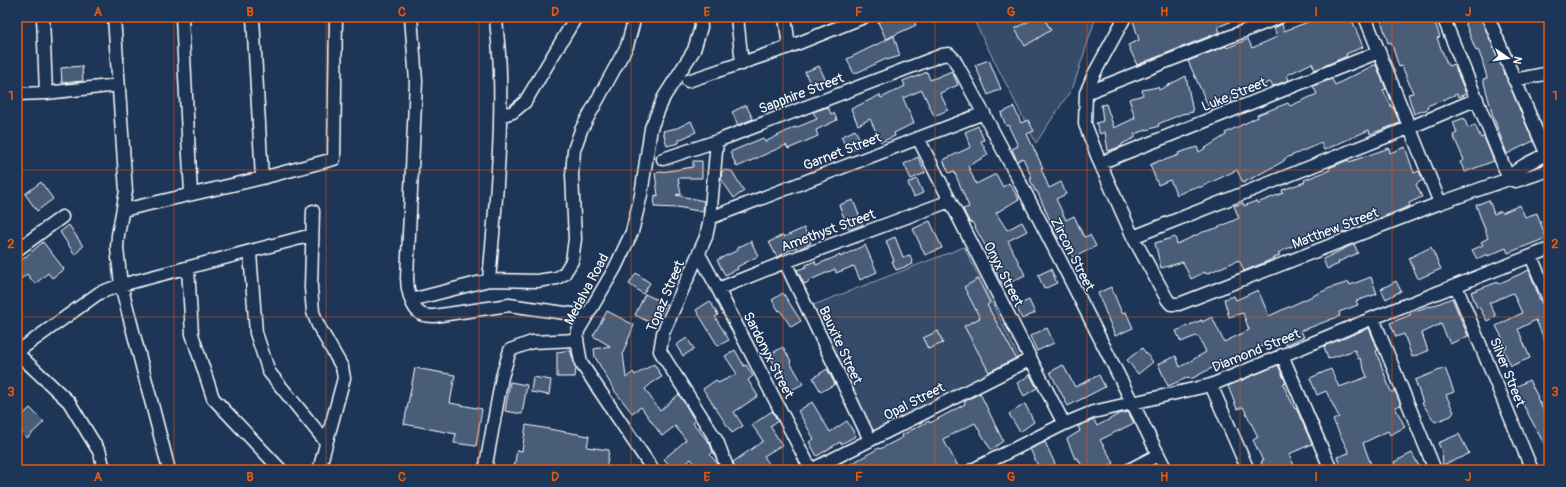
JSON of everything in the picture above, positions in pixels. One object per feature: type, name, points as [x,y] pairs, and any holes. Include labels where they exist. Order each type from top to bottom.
[{"type":"street","points":[[43,17],[46,93]]},
{"type":"street","points":[[114,17],[126,191],[117,248],[121,285],[140,364],[169,470]]},
{"type":"street","points":[[182,17],[191,194]]},
{"type":"street","points":[[253,17],[262,178]]},
{"type":"street","points":[[123,210],[262,178],[334,159],[336,17]]},
{"type":"street","points":[[411,17],[416,81],[407,278],[407,290],[411,300],[420,314],[426,316],[509,305],[586,316]]},
{"type":"street","points":[[489,280],[496,200],[500,116],[500,74],[496,17]]},
{"type":"street","points":[[500,116],[513,112],[525,102],[576,17]]},
{"type":"street","points":[[411,300],[489,280],[537,281],[557,278],[564,274],[572,261],[575,239],[572,176],[574,150],[581,130],[627,46],[635,17]]},
{"type":"street","name":"Medalva Road","points":[[653,470],[581,363],[576,340],[578,331],[615,268],[632,232],[641,195],[651,128],[664,98],[694,50],[701,27],[700,17]]},
{"type":"street","points":[[737,17],[742,64]]},
{"type":"street","points":[[785,17],[789,47]]},
{"type":"street","points":[[688,81],[789,47],[864,17]]},
{"type":"street","points":[[1125,17],[1094,74],[1086,93],[1085,124],[1100,163],[1133,237],[1411,127],[1477,99]]},
{"type":"street","points":[[1086,93],[1280,17]]},
{"type":"street","points":[[1365,17],[1411,127],[1440,203]]},
{"type":"street","points":[[1443,17],[1509,179]]},
{"type":"street","points":[[1488,17],[1548,157],[1532,162],[1519,169],[1512,174],[1509,179]]},
{"type":"street","name":"Luke Street","points":[[1100,163],[1380,52]]},
{"type":"street","name":"Zircon Street","points":[[949,54],[954,59],[984,113],[1166,470]]},
{"type":"street","name":"Sapphire Street","points":[[663,159],[717,142],[942,55],[949,54]]},
{"type":"street","points":[[1514,80],[1549,73]]},
{"type":"street","points":[[17,94],[46,93],[118,85]]},
{"type":"street","name":"Garnet Street","points":[[710,218],[984,113]]},
{"type":"street","name":"Onyx Street","points":[[918,138],[1064,424]]},
{"type":"street","name":"Topaz Street","points":[[717,142],[710,218],[706,237],[663,333],[660,351],[717,441],[728,470]]},
{"type":"street","points":[[1532,162],[1537,174]]},
{"type":"street","points":[[1509,179],[1516,181],[1549,170]]},
{"type":"street","name":"Matthew Street","points":[[1133,237],[1167,299],[1171,304],[1179,304],[1440,203],[1509,179]]},
{"type":"street","name":"Amethyst Street","points":[[718,288],[950,201]]},
{"type":"street","points":[[313,211],[311,288],[313,312],[318,325],[342,367],[344,378],[319,470]]},
{"type":"street","points":[[17,250],[62,217]]},
{"type":"street","points":[[104,470],[100,453],[69,402],[17,352],[99,293],[121,285],[250,253],[312,235]]},
{"type":"street","name":"Diamond Street","points":[[972,470],[1064,424],[1093,412],[1211,384],[1373,318],[1549,249]]},
{"type":"street","points":[[250,253],[256,333],[269,372],[326,442]]},
{"type":"street","name":"Sardonyx Street","points":[[699,254],[718,288],[811,470]]},
{"type":"street","points":[[1531,256],[1549,300]]},
{"type":"street","name":"Bauxite Street","points":[[785,262],[870,440]]},
{"type":"street","points":[[188,268],[192,334],[213,398],[281,470]]},
{"type":"street","name":"Silver Street","points":[[1456,286],[1532,470]]},
{"type":"street","points":[[1373,318],[1435,470]]},
{"type":"street","points":[[485,470],[502,377],[510,350],[532,342],[576,340]]},
{"type":"street","points":[[1282,355],[1331,470]]},
{"type":"street","name":"Opal Street","points":[[811,470],[1031,359]]},
{"type":"street","points":[[1211,384],[1248,470]]},
{"type":"street","points":[[1129,470],[1158,455]]},
{"type":"shaded area","points":[[972,17],[1096,17],[1073,87],[1036,143]]},
{"type":"shaded area","points":[[964,247],[1020,360],[873,435],[811,306]]},
{"type":"building","points":[[889,17],[912,17],[916,25],[886,39],[878,22]]},
{"type":"building","points":[[1036,17],[1043,17],[1051,30],[1025,46],[1015,29]]},
{"type":"building","points":[[1132,17],[1252,17],[1253,20],[1242,24],[1239,18],[1218,27],[1220,32],[1137,65],[1128,45],[1139,40]]},
{"type":"building","points":[[1321,17],[1351,17],[1363,47],[1346,54],[1347,56],[1315,70],[1312,63],[1287,75],[1289,80],[1273,86],[1270,82],[1231,99],[1232,102],[1224,106],[1223,104],[1210,110],[1188,61],[1226,46],[1227,48],[1248,39],[1252,48],[1277,37],[1274,28],[1282,24],[1284,31]]},
{"type":"building","points":[[1380,17],[1433,17],[1440,37],[1437,38],[1448,66],[1454,64],[1466,94],[1458,97],[1457,94],[1427,106],[1428,109],[1414,114],[1408,94],[1413,93],[1402,66],[1399,67],[1391,42],[1388,43]]},
{"type":"building","points":[[1463,17],[1481,17],[1533,141],[1507,154],[1493,116],[1483,79],[1487,78],[1482,60],[1478,50],[1476,51]]},
{"type":"building","points":[[894,36],[900,56],[886,59],[854,74],[847,59]]},
{"type":"building","points":[[989,60],[1001,89],[988,95],[975,65]]},
{"type":"building","points":[[1376,65],[1386,89],[1383,90],[1400,123],[1370,134],[1369,130],[1324,150],[1321,143],[1284,159],[1284,161],[1243,183],[1237,170],[1201,187],[1192,188],[1177,195],[1170,180],[1158,185],[1150,165],[1197,147],[1199,152],[1226,135],[1225,133],[1258,117],[1257,115],[1288,103],[1290,106],[1317,94],[1313,86],[1332,79],[1335,85]]},
{"type":"building","points":[[82,66],[83,81],[62,83],[61,68]]},
{"type":"building","points":[[819,66],[826,81],[812,88],[805,72]]},
{"type":"building","points":[[952,71],[958,85],[940,93],[948,110],[934,116],[922,90],[903,98],[914,123],[894,133],[895,136],[881,142],[870,119],[858,125],[851,109],[880,95],[881,98],[905,86],[903,81],[913,77],[927,72],[930,80]]},
{"type":"building","points":[[1186,76],[1193,112],[1182,114],[1158,124],[1159,126],[1134,134],[1136,137],[1122,144],[1122,146],[1108,151],[1105,132],[1100,134],[1096,123],[1103,121],[1101,105],[1106,104],[1114,128],[1135,118],[1129,99],[1143,95],[1142,90],[1158,87],[1159,90]]},
{"type":"building","points":[[746,105],[753,119],[738,125],[732,112]]},
{"type":"building","points":[[828,107],[831,114],[834,113],[837,120],[816,130],[818,136],[788,149],[786,145],[737,167],[730,152],[763,138],[765,142],[795,127],[817,119],[813,112]]},
{"type":"building","points":[[1014,107],[1021,123],[1028,120],[1034,131],[1027,134],[1043,168],[1041,168],[1049,188],[1061,182],[1066,194],[1056,199],[1066,220],[1074,216],[1084,237],[1090,235],[1096,246],[1073,258],[1063,236],[1058,239],[1052,227],[1037,191],[1035,191],[1030,179],[1032,178],[1023,158],[1017,161],[1012,149],[1018,146],[1008,125],[1006,126],[1001,113]]},
{"type":"building","points":[[1464,118],[1468,128],[1475,125],[1481,138],[1484,137],[1494,161],[1465,172],[1460,162],[1464,160],[1453,135],[1457,133],[1453,122]]},
{"type":"building","points":[[691,121],[696,132],[679,140],[679,143],[667,146],[663,131],[677,128]]},
{"type":"building","points":[[978,126],[984,140],[981,141],[988,155],[968,166],[976,184],[996,174],[1003,187],[1009,183],[1019,199],[996,213],[1007,230],[1022,222],[1027,231],[1008,241],[1025,275],[1003,286],[988,258],[991,256],[963,209],[969,207],[954,171],[949,173],[943,160],[971,147],[965,132]]},
{"type":"building","points":[[855,130],[863,145],[849,152],[841,137]]},
{"type":"building","points":[[1405,147],[1414,173],[1419,171],[1423,180],[1416,184],[1422,197],[1409,203],[1410,206],[1375,220],[1373,214],[1347,226],[1349,230],[1339,234],[1338,231],[1319,239],[1318,237],[1305,244],[1303,241],[1278,253],[1280,255],[1244,271],[1239,260],[1206,274],[1205,272],[1191,279],[1183,262],[1161,268],[1155,243],[1175,237],[1177,244],[1239,218],[1234,206],[1243,203],[1244,206],[1256,201],[1257,203],[1283,193],[1282,190],[1305,182],[1304,180],[1330,170],[1329,168],[1348,160],[1349,162],[1389,148],[1390,153]]},
{"type":"building","points":[[918,157],[925,173],[911,179],[904,164]]},
{"type":"building","points":[[693,161],[702,161],[702,178],[678,178],[681,194],[676,195],[704,201],[703,212],[677,207],[654,207],[655,195],[658,196],[655,173],[693,167]]},
{"type":"building","points":[[722,170],[732,171],[744,191],[734,198],[721,179]]},
{"type":"building","points":[[917,179],[923,193],[914,197],[908,183]]},
{"type":"building","points":[[41,182],[53,199],[37,211],[25,194]]},
{"type":"building","points":[[853,200],[863,225],[849,230],[839,205]]},
{"type":"building","points":[[1489,200],[1494,214],[1501,211],[1502,213],[1520,205],[1525,217],[1537,213],[1546,238],[1508,253],[1506,248],[1477,259],[1472,250],[1483,245],[1481,242],[1488,238],[1476,205]]},
{"type":"building","points":[[930,221],[942,248],[925,255],[913,229]]},
{"type":"building","points":[[69,225],[83,246],[75,255],[60,232]]},
{"type":"building","points":[[804,228],[811,243],[797,250],[796,247],[777,257],[769,242],[783,235],[784,237]]},
{"type":"building","points":[[895,237],[903,257],[910,255],[913,264],[896,270],[886,241]]},
{"type":"building","points":[[751,241],[758,256],[737,267],[738,269],[725,275],[717,260],[738,250],[737,248]]},
{"type":"building","points":[[43,242],[64,269],[52,278],[48,273],[35,284],[27,274],[17,282],[17,264]]},
{"type":"building","points":[[1354,244],[1358,253],[1327,269],[1323,259]]},
{"type":"building","points":[[865,245],[877,272],[860,280],[854,266],[836,273],[835,269],[804,284],[797,270],[806,267],[806,265],[815,261],[816,265],[840,255],[840,257]]},
{"type":"building","points":[[1431,247],[1441,269],[1418,279],[1409,258]]},
{"type":"building","points":[[1051,269],[1057,283],[1044,289],[1038,275]]},
{"type":"building","points":[[1529,270],[1537,294],[1549,318],[1549,350],[1536,320],[1518,329],[1530,358],[1511,366],[1503,349],[1507,347],[1496,326],[1522,313],[1513,293],[1489,303],[1496,316],[1487,321],[1479,307],[1477,308],[1471,292],[1498,282],[1498,284]]},
{"type":"building","points":[[636,273],[650,283],[643,294],[629,284]]},
{"type":"building","points":[[1371,277],[1377,294],[1356,301],[1358,305],[1339,312],[1340,316],[1301,331],[1304,337],[1286,345],[1283,337],[1258,348],[1259,351],[1227,365],[1225,361],[1191,379],[1189,377],[1168,386],[1158,364],[1176,356],[1180,367],[1206,352],[1199,337],[1196,336],[1181,342],[1176,331],[1212,317],[1224,342],[1249,330],[1243,313],[1229,317],[1224,299],[1234,296],[1236,300],[1258,290],[1269,316],[1330,288],[1349,282],[1350,285]]},
{"type":"building","points":[[978,279],[990,303],[987,305],[1016,358],[989,372],[964,326],[980,318],[964,287]]},
{"type":"building","points":[[1396,281],[1401,291],[1386,299],[1381,289]]},
{"type":"building","points":[[1111,287],[1122,313],[1126,312],[1133,328],[1115,336],[1098,293]]},
{"type":"building","points":[[783,293],[801,321],[791,327],[772,300]]},
{"type":"building","points":[[645,294],[666,304],[655,325],[635,315]]},
{"type":"building","points":[[1452,298],[1468,336],[1450,344],[1441,324],[1422,333],[1428,351],[1412,357],[1404,334],[1396,337],[1390,323],[1410,315],[1410,313]]},
{"type":"building","points":[[1029,300],[1035,313],[1022,319],[1016,306]]},
{"type":"building","points":[[710,301],[718,315],[715,317],[729,340],[718,346],[696,310]]},
{"type":"building","points":[[607,311],[634,325],[623,353],[626,378],[633,372],[635,375],[654,364],[662,377],[645,389],[660,411],[679,394],[695,421],[693,423],[710,444],[713,452],[710,455],[718,464],[720,470],[700,470],[691,459],[679,470],[674,470],[664,459],[686,440],[675,426],[662,436],[641,407],[632,413],[614,390],[595,357],[594,349],[610,346],[593,336]]},
{"type":"building","points":[[1047,328],[1054,343],[1037,351],[1030,336]]},
{"type":"building","points":[[1369,328],[1378,350],[1376,351],[1391,392],[1395,391],[1401,405],[1395,407],[1405,427],[1390,435],[1388,431],[1363,443],[1373,470],[1342,470],[1337,457],[1349,453],[1333,420],[1339,417],[1326,391],[1317,395],[1310,378],[1331,369],[1339,387],[1367,377],[1360,358],[1358,359],[1355,350],[1328,359],[1324,346]]},
{"type":"building","points":[[938,331],[943,343],[928,349],[923,338]]},
{"type":"building","points":[[687,338],[694,349],[683,356],[676,345]]},
{"type":"building","points":[[783,347],[803,384],[788,392],[780,378],[782,377],[769,355]]},
{"type":"building","points":[[1142,348],[1153,362],[1138,374],[1127,360]]},
{"type":"building","points":[[570,350],[576,368],[575,377],[557,377],[557,352]]},
{"type":"building","points":[[735,350],[744,366],[746,365],[753,376],[748,380],[758,396],[734,412],[743,426],[732,433],[703,389],[716,380],[718,383],[737,374],[725,356]]},
{"type":"building","points":[[1063,365],[1075,387],[1099,375],[1105,387],[1068,406],[1050,372]]},
{"type":"building","points":[[1278,365],[1286,383],[1283,384],[1295,409],[1296,408],[1312,444],[1289,454],[1296,470],[1264,470],[1261,462],[1263,461],[1253,440],[1258,437],[1243,407],[1237,409],[1228,386]]},
{"type":"building","points":[[415,368],[455,375],[450,403],[482,409],[476,446],[454,443],[456,434],[404,424]]},
{"type":"building","points":[[1445,368],[1454,392],[1446,395],[1454,412],[1451,416],[1435,422],[1422,403],[1415,380]]},
{"type":"building","points":[[827,369],[835,384],[821,392],[813,378]]},
{"type":"building","points":[[1030,375],[1037,388],[1024,396],[1017,383]]},
{"type":"building","points":[[533,377],[551,380],[549,395],[531,392]]},
{"type":"building","points":[[1529,380],[1549,420],[1549,453],[1514,388]]},
{"type":"building","points":[[510,382],[527,385],[522,414],[505,411]]},
{"type":"building","points":[[980,393],[1003,441],[991,450],[975,423],[943,439],[960,470],[840,470],[879,448],[880,449],[903,437],[902,435],[929,421],[930,423],[965,404],[964,402]]},
{"type":"building","points":[[812,402],[830,432],[847,421],[856,436],[841,444],[840,442],[817,456],[809,442],[814,439],[798,411]]},
{"type":"building","points":[[1025,404],[1034,422],[1020,432],[1009,414]]},
{"type":"building","points":[[30,408],[44,422],[27,438],[17,428],[17,420]]},
{"type":"building","points":[[772,411],[778,421],[770,426],[782,445],[764,456],[767,461],[768,470],[735,470],[733,462],[763,441],[752,425]]},
{"type":"building","points":[[1128,412],[1134,423],[1100,440],[1114,463],[1103,470],[1084,470],[1077,457],[1075,459],[1067,439],[1080,431],[1078,426],[1094,420],[1097,426],[1119,414]]},
{"type":"building","points":[[526,425],[589,436],[587,447],[609,450],[606,470],[525,470],[514,468],[517,450],[522,451]]},
{"type":"building","points":[[1459,434],[1469,453],[1443,465],[1442,452],[1438,443]]},
{"type":"building","points":[[1045,442],[1056,466],[1049,470],[1040,470],[1030,449]]},
{"type":"building","points":[[1412,453],[1421,470],[1397,470],[1394,462]]}]
